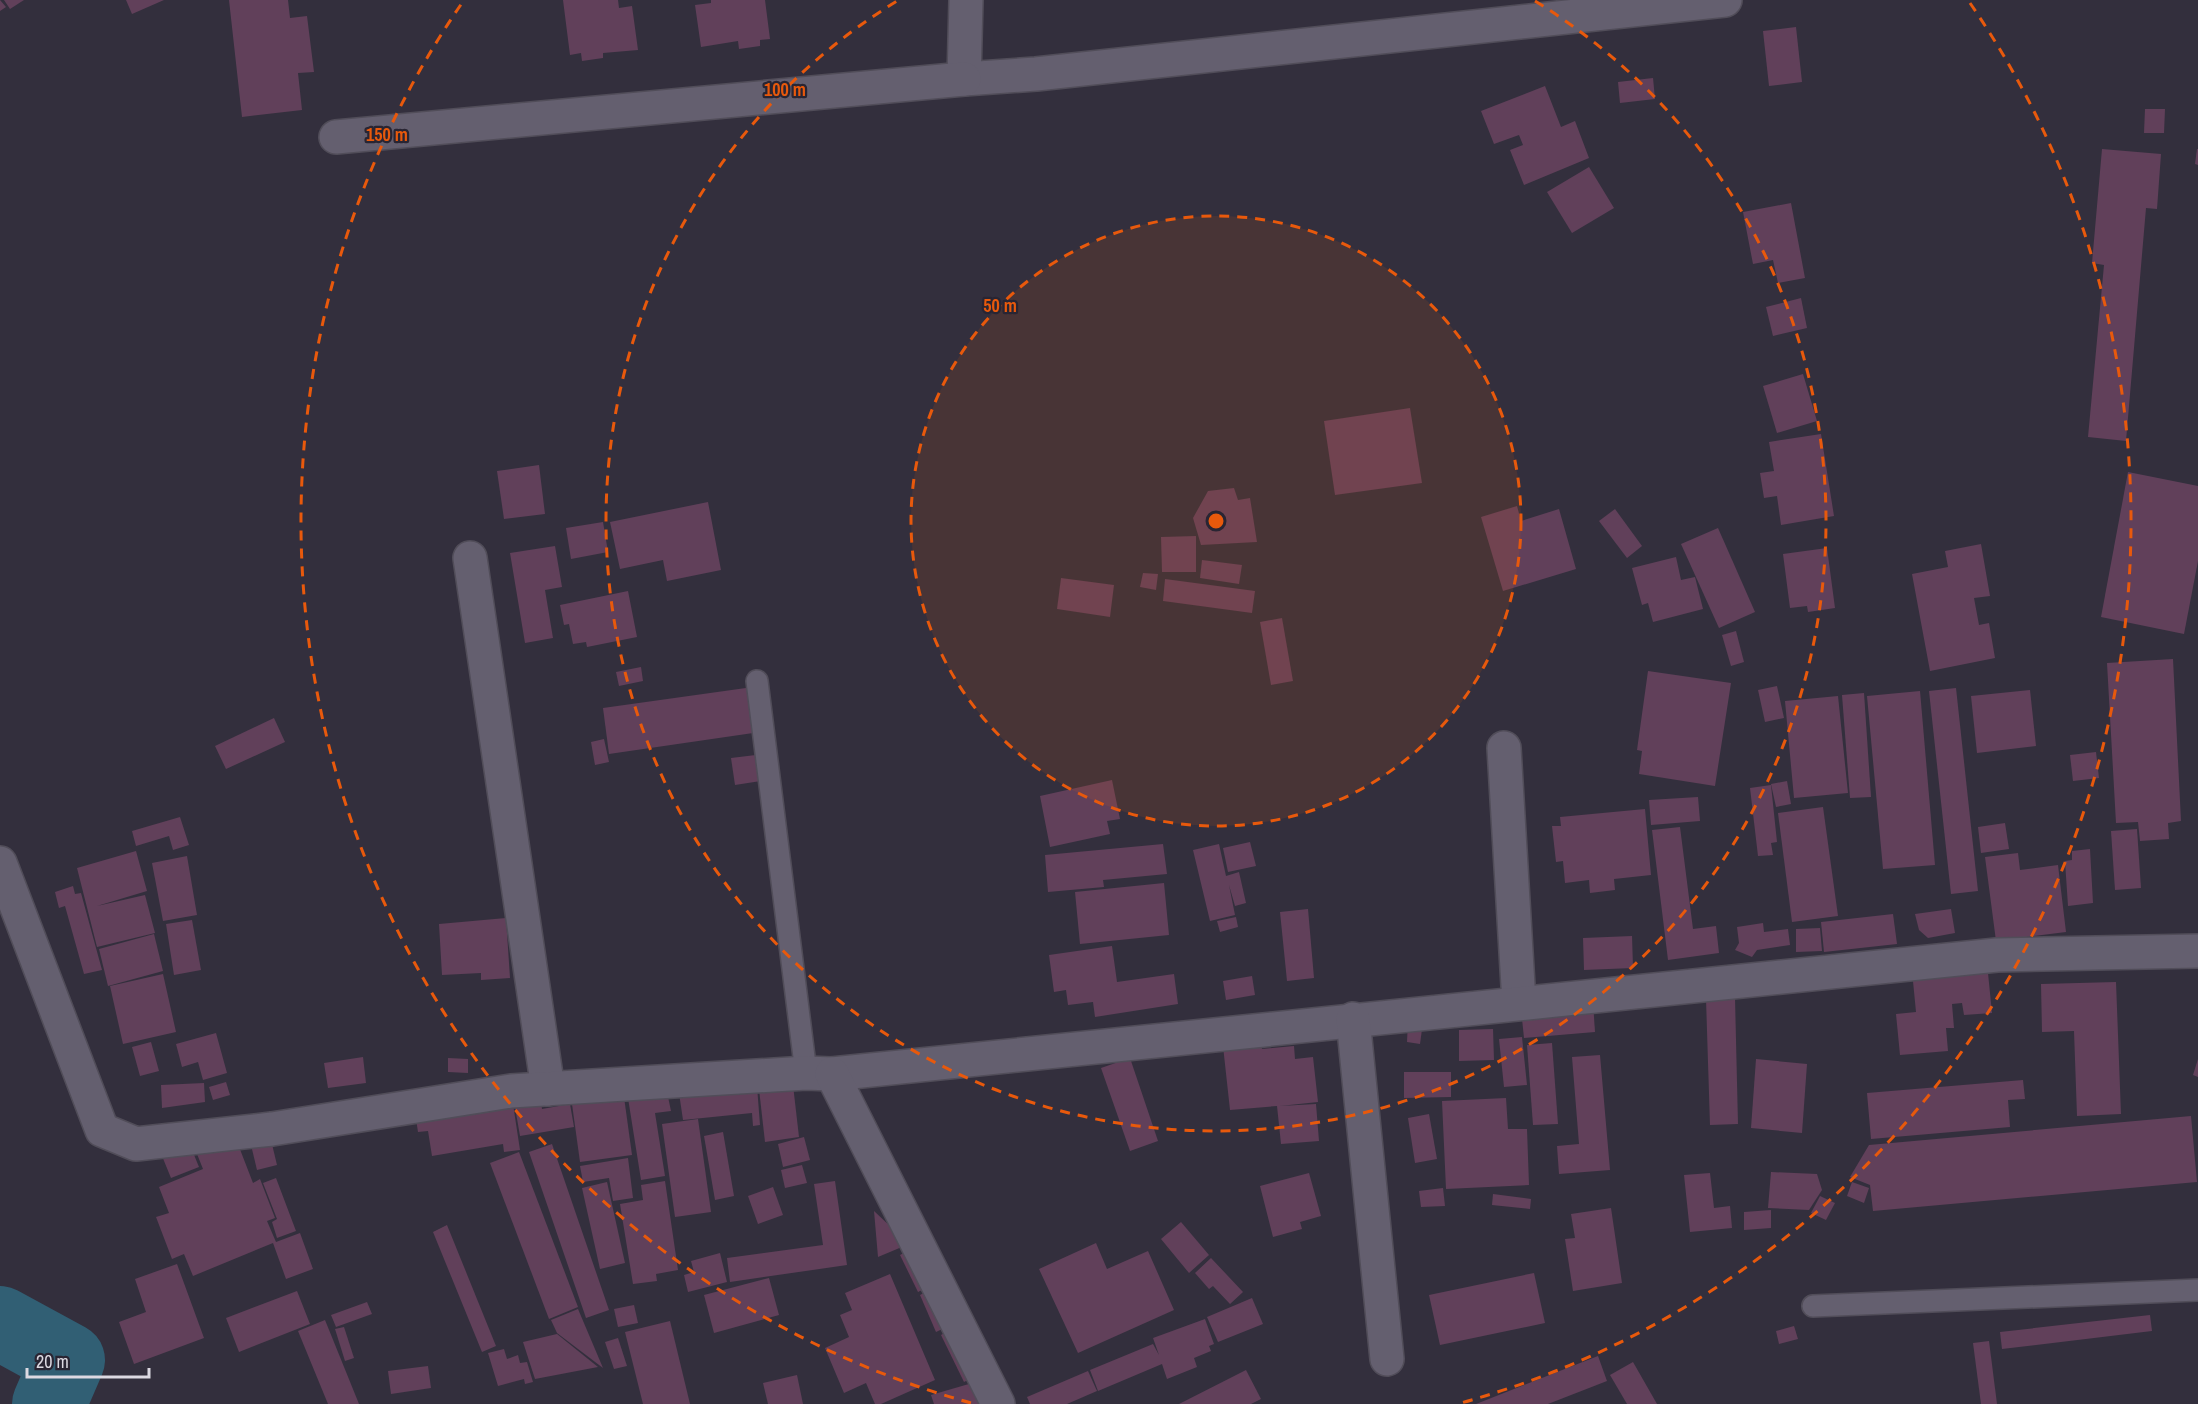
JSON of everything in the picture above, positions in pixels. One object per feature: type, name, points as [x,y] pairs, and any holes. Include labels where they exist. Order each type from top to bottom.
[{"type":"street","points":[[964,80],[966,0]]},
{"type":"street","points":[[336,137],[1035,74],[1725,0]]},
{"type":"street","points":[[470,558],[548,1089]]},
{"type":"street","points":[[1504,748],[1519,1003]]},
{"type":"street","points":[[0,863],[102,1130],[136,1144],[272,1129],[512,1091],[819,1074],[1997,955],[2198,951]]},
{"type":"street","points":[[1353,1020],[1387,1359]]},
{"type":"street","points":[[819,1074],[998,1404]]},
{"type":"lane","points":[[757,681],[819,1074]]},
{"type":"lane","points":[[1813,1306],[2198,1290]]},
{"type":"building","points":[[0,0],[6,7],[0,11]]},
{"type":"building","points":[[4,0],[24,0],[10,9]]},
{"type":"building","points":[[126,0],[164,0],[132,14]]},
{"type":"building","points":[[229,0],[288,0],[290,18],[307,16],[314,72],[298,73],[302,110],[242,117]]},
{"type":"building","points":[[563,0],[618,0],[619,8],[632,6],[638,50],[603,53],[603,58],[582,61],[581,53],[570,55]]},
{"type":"building","points":[[711,0],[765,0],[770,39],[760,40],[760,46],[739,49],[738,41],[701,47],[695,5],[711,3]]},
{"type":"building","points":[[1796,27],[1802,82],[1769,86],[1763,31]]},
{"type":"building","points":[[1653,78],[1655,99],[1620,103],[1618,82]]},
{"type":"building","points":[[1545,86],[1561,127],[1575,121],[1589,158],[1524,185],[1510,150],[1523,145],[1519,135],[1494,144],[1481,111]]},
{"type":"building","points":[[2145,109],[2165,109],[2164,133],[2144,133]]},
{"type":"building","points":[[2102,149],[2161,154],[2157,209],[2146,208],[2126,441],[2088,437],[2104,265],[2092,263]]},
{"type":"building","points":[[2198,149],[2198,165],[2195,164]]},
{"type":"building","points":[[1589,167],[1614,208],[1572,233],[1547,192]]},
{"type":"building","points":[[1791,203],[1805,278],[1778,283],[1773,260],[1753,264],[1743,212]]},
{"type":"building","points":[[1801,298],[1807,328],[1773,336],[1766,307]]},
{"type":"building","points":[[1803,374],[1817,421],[1777,433],[1763,386]]},
{"type":"building","points":[[1410,408],[1422,483],[1335,495],[1324,421]]},
{"type":"building","points":[[1821,434],[1834,516],[1781,525],[1777,496],[1764,498],[1760,473],[1774,471],[1769,442]]},
{"type":"building","points":[[539,465],[545,514],[504,519],[497,471]]},
{"type":"building","points":[[2128,472],[2198,486],[2198,561],[2184,634],[2101,617]]},
{"type":"building","points":[[1234,488],[1238,500],[1250,498],[1257,542],[1201,545],[1193,518],[1208,491]]},
{"type":"building","points":[[708,502],[721,570],[667,581],[663,560],[620,569],[610,522]]},
{"type":"building","points":[[1517,506],[1521,521],[1559,509],[1576,569],[1503,591],[1481,517]]},
{"type":"building","points":[[1615,509],[1642,546],[1627,558],[1599,521]]},
{"type":"building","points":[[603,522],[608,552],[571,559],[566,528]]},
{"type":"building","points":[[1718,528],[1755,612],[1719,628],[1681,544]]},
{"type":"building","points":[[1196,536],[1196,572],[1162,572],[1161,537]]},
{"type":"building","points":[[1981,544],[1990,596],[1974,598],[1979,625],[1989,623],[1995,658],[1930,671],[1912,574],[1948,567],[1945,551]]},
{"type":"building","points":[[555,546],[562,587],[545,590],[553,638],[525,643],[510,553]]},
{"type":"building","points":[[1827,548],[1835,608],[1808,612],[1807,606],[1790,608],[1783,554]]},
{"type":"building","points":[[1676,557],[1681,580],[1695,577],[1703,609],[1653,622],[1648,603],[1642,605],[1632,568]]},
{"type":"building","points":[[1202,560],[1242,565],[1239,584],[1200,578]]},
{"type":"building","points":[[1143,573],[1158,574],[1156,590],[1140,587]]},
{"type":"building","points":[[1061,578],[1114,585],[1110,617],[1057,609]]},
{"type":"building","points":[[1165,579],[1255,591],[1252,613],[1163,601]]},
{"type":"building","points":[[628,591],[637,637],[587,647],[586,642],[573,644],[569,624],[564,625],[560,605]]},
{"type":"building","points":[[1282,618],[1293,681],[1271,685],[1260,622]]},
{"type":"building","points":[[1736,631],[1744,662],[1731,666],[1722,635]]},
{"type":"building","points":[[2173,659],[2181,821],[2168,823],[2169,839],[2140,841],[2138,822],[2116,823],[2107,663]]},
{"type":"building","points":[[641,667],[643,681],[619,686],[616,672]]},
{"type":"building","points":[[1648,671],[1731,683],[1715,786],[1639,774],[1642,751],[1637,750]]},
{"type":"building","points":[[1777,686],[1784,718],[1765,722],[1758,690]]},
{"type":"building","points":[[753,687],[760,732],[609,754],[603,708]]},
{"type":"building","points":[[1956,688],[1978,891],[1951,894],[1929,691]]},
{"type":"building","points":[[2030,690],[2036,746],[1977,753],[1971,696]]},
{"type":"building","points":[[1920,691],[1935,865],[1883,869],[1867,696]]},
{"type":"building","points":[[1864,693],[1871,797],[1850,798],[1842,695]]},
{"type":"building","points":[[1838,696],[1848,793],[1794,798],[1785,701]]},
{"type":"building","points":[[274,718],[285,742],[226,769],[215,746]]},
{"type":"building","points":[[604,739],[609,762],[595,765],[591,742]]},
{"type":"building","points":[[2096,752],[2099,778],[2073,781],[2070,755]]},
{"type":"building","points":[[765,754],[768,780],[735,785],[731,758]]},
{"type":"building","points":[[1112,780],[1120,819],[1107,821],[1110,834],[1050,847],[1040,796]]},
{"type":"building","points":[[1787,781],[1791,804],[1776,807],[1771,784]]},
{"type":"building","points":[[1771,785],[1777,842],[1771,843],[1773,855],[1758,856],[1750,788]]},
{"type":"building","points":[[1698,797],[1700,821],[1651,825],[1649,800]]},
{"type":"building","points":[[1823,807],[1838,916],[1792,922],[1778,813]]},
{"type":"building","points":[[1645,809],[1651,875],[1614,879],[1615,890],[1590,893],[1589,880],[1565,883],[1563,861],[1556,862],[1552,826],[1561,826],[1560,817]]},
{"type":"building","points":[[180,817],[189,845],[173,850],[169,836],[136,846],[132,831]]},
{"type":"building","points":[[2005,823],[2009,849],[1981,853],[1978,827]]},
{"type":"building","points":[[1680,827],[1693,929],[1716,926],[1719,953],[1668,960],[1652,830]]},
{"type":"building","points":[[2137,829],[2141,888],[2115,890],[2111,831]]},
{"type":"building","points":[[1250,842],[1256,866],[1228,872],[1223,848]]},
{"type":"building","points":[[1163,844],[1167,874],[1103,880],[1104,887],[1048,892],[1045,855]]},
{"type":"building","points":[[1219,844],[1226,876],[1239,872],[1246,903],[1235,906],[1229,885],[1235,915],[1210,921],[1193,850]]},
{"type":"building","points":[[2090,849],[2093,903],[2068,906],[2065,861],[2072,860],[2072,851]]},
{"type":"building","points":[[136,851],[147,891],[97,906],[145,895],[155,933],[97,947],[77,868]]},
{"type":"building","points":[[2018,853],[2020,870],[2058,865],[2066,932],[1996,941],[1985,857]]},
{"type":"building","points":[[187,856],[197,915],[163,921],[152,863]]},
{"type":"building","points":[[1164,883],[1169,935],[1080,944],[1075,892]]},
{"type":"building","points":[[73,886],[75,894],[81,893],[102,970],[84,974],[65,906],[59,908],[55,892]]},
{"type":"building","points":[[1308,909],[1314,978],[1287,981],[1280,912]]},
{"type":"building","points":[[1951,909],[1955,933],[1928,938],[1919,930],[1915,914]]},
{"type":"building","points":[[1893,914],[1897,944],[1824,952],[1821,922]]},
{"type":"building","points":[[1236,917],[1238,927],[1220,932],[1217,921]]},
{"type":"building","points":[[506,918],[510,978],[481,980],[481,973],[442,975],[439,924]]},
{"type":"building","points":[[192,920],[201,970],[174,975],[166,924]]},
{"type":"building","points":[[1763,923],[1764,932],[1788,929],[1790,945],[1757,950],[1752,957],[1735,950],[1739,943],[1737,927]]},
{"type":"building","points":[[1820,928],[1822,951],[1796,952],[1796,929]]},
{"type":"building","points":[[154,934],[163,971],[108,986],[99,949]]},
{"type":"building","points":[[1632,936],[1633,968],[1584,970],[1583,938]]},
{"type":"building","points":[[1112,946],[1117,982],[1174,974],[1178,1004],[1095,1017],[1093,1002],[1068,1005],[1066,990],[1054,992],[1049,955]]},
{"type":"building","points":[[1987,963],[1992,1013],[1964,1015],[1962,1003],[1952,1004],[1954,1028],[1946,1028],[1948,1051],[1900,1055],[1896,1014],[1916,1012],[1912,971]]},
{"type":"building","points":[[163,974],[176,1032],[123,1044],[110,986]]},
{"type":"building","points":[[1252,976],[1255,995],[1226,1000],[1223,981]]},
{"type":"building","points":[[2116,982],[2121,1114],[2077,1116],[2074,1031],[2042,1032],[2041,984]]},
{"type":"building","points":[[1735,998],[1738,1124],[1710,1125],[1706,999]]},
{"type":"building","points":[[1593,1002],[1595,1032],[1524,1038],[1521,1009]]},
{"type":"building","points":[[1408,1021],[1423,1022],[1420,1044],[1407,1042]]},
{"type":"building","points":[[1493,1029],[1494,1060],[1459,1061],[1459,1030]]},
{"type":"building","points":[[216,1033],[227,1073],[203,1080],[198,1062],[182,1067],[176,1044]]},
{"type":"building","points":[[1522,1037],[1527,1085],[1504,1087],[1499,1039]]},
{"type":"building","points":[[151,1042],[159,1071],[140,1076],[132,1047]]},
{"type":"building","points":[[1261,1042],[1262,1049],[1294,1046],[1295,1059],[1313,1057],[1318,1102],[1280,1106],[1316,1104],[1319,1141],[1281,1144],[1277,1106],[1230,1110],[1223,1046]]},
{"type":"building","points":[[1552,1043],[1558,1124],[1533,1125],[1527,1045]]},
{"type":"building","points":[[1600,1055],[1610,1170],[1559,1174],[1557,1146],[1579,1144],[1572,1057]]},
{"type":"building","points":[[363,1057],[366,1083],[328,1088],[324,1063]]},
{"type":"building","points":[[448,1058],[468,1059],[468,1073],[448,1072]]},
{"type":"building","points":[[1130,1058],[1158,1141],[1130,1151],[1101,1068]]},
{"type":"building","points":[[1756,1059],[1807,1064],[1802,1133],[1751,1128]]},
{"type":"building","points":[[2198,1059],[2198,1077],[2193,1075]]},
{"type":"building","points":[[1404,1072],[1451,1072],[1451,1097],[1404,1098]]},
{"type":"building","points":[[2023,1080],[2025,1099],[2008,1100],[2010,1127],[1871,1139],[1867,1093]]},
{"type":"building","points":[[226,1082],[230,1095],[213,1100],[209,1087]]},
{"type":"building","points":[[204,1083],[205,1102],[162,1108],[161,1085]]},
{"type":"building","points":[[793,1085],[799,1137],[765,1142],[759,1089]]},
{"type":"building","points":[[757,1086],[760,1125],[753,1126],[752,1113],[683,1120],[679,1093]]},
{"type":"building","points":[[667,1092],[671,1111],[655,1113],[665,1176],[641,1180],[628,1098]]},
{"type":"building","points":[[624,1097],[632,1155],[580,1162],[572,1104]]},
{"type":"building","points":[[1506,1098],[1508,1129],[1527,1129],[1529,1185],[1446,1189],[1442,1101]]},
{"type":"building","points":[[541,1102],[542,1109],[570,1104],[574,1127],[520,1136],[515,1107]]},
{"type":"building","points":[[513,1104],[520,1150],[504,1152],[503,1144],[432,1156],[428,1131],[418,1132],[416,1119]]},
{"type":"building","points":[[1429,1114],[1437,1159],[1415,1163],[1408,1118]]},
{"type":"building","points":[[2191,1116],[2197,1182],[1873,1211],[1870,1185],[1850,1177],[1869,1145]]},
{"type":"building","points":[[698,1119],[711,1212],[675,1217],[662,1124]]},
{"type":"building","points":[[723,1132],[734,1196],[715,1200],[704,1136]]},
{"type":"building","points":[[804,1137],[810,1160],[783,1167],[778,1144]]},
{"type":"building","points":[[236,1139],[253,1183],[260,1179],[275,1218],[267,1221],[276,1242],[300,1233],[313,1269],[286,1279],[273,1243],[193,1276],[184,1254],[172,1259],[156,1217],[169,1213],[159,1187],[203,1169],[197,1154]]},
{"type":"building","points":[[271,1140],[277,1165],[257,1170],[251,1145]]},
{"type":"building","points":[[552,1144],[609,1310],[586,1318],[529,1152]]},
{"type":"building","points":[[190,1145],[199,1167],[171,1178],[162,1156]]},
{"type":"building","points":[[519,1152],[578,1307],[549,1319],[490,1163]]},
{"type":"building","points":[[628,1158],[633,1198],[613,1201],[609,1178],[583,1182],[580,1166]]},
{"type":"building","points":[[802,1165],[807,1183],[785,1188],[781,1170]]},
{"type":"building","points":[[1771,1172],[1817,1174],[1822,1190],[1809,1210],[1768,1208]]},
{"type":"building","points":[[1309,1173],[1321,1216],[1300,1222],[1302,1229],[1273,1237],[1260,1186]]},
{"type":"building","points":[[1710,1173],[1714,1208],[1730,1206],[1732,1228],[1690,1232],[1684,1175]]},
{"type":"building","points":[[276,1178],[296,1231],[277,1238],[272,1222],[277,1219],[263,1183]]},
{"type":"building","points":[[665,1181],[678,1270],[656,1274],[657,1281],[633,1284],[620,1204],[643,1200],[641,1185]]},
{"type":"building","points":[[835,1181],[847,1265],[730,1282],[727,1258],[823,1245],[814,1184]]},
{"type":"building","points":[[607,1182],[625,1263],[600,1269],[582,1188]]},
{"type":"building","points":[[1852,1182],[1869,1188],[1864,1203],[1847,1196]]},
{"type":"building","points":[[773,1187],[783,1215],[758,1224],[748,1196]]},
{"type":"building","points":[[1443,1188],[1445,1206],[1421,1207],[1419,1191]]},
{"type":"building","points":[[1493,1194],[1531,1199],[1530,1209],[1492,1205]]},
{"type":"building","points":[[1820,1196],[1835,1203],[1826,1220],[1811,1213]]},
{"type":"building","points":[[1611,1208],[1622,1283],[1573,1291],[1565,1239],[1575,1238],[1571,1214]]},
{"type":"building","points":[[1771,1210],[1771,1228],[1744,1230],[1744,1212]]},
{"type":"building","points":[[874,1211],[909,1244],[878,1257]]},
{"type":"building","points":[[1181,1222],[1209,1255],[1189,1273],[1161,1239]]},
{"type":"building","points":[[447,1225],[496,1346],[482,1352],[433,1232]]},
{"type":"building","points":[[1096,1243],[1107,1269],[1148,1251],[1174,1310],[1078,1353],[1039,1269]]},
{"type":"building","points":[[914,1248],[932,1285],[918,1292],[900,1255]]},
{"type":"building","points":[[720,1253],[727,1282],[688,1292],[684,1275],[694,1272],[691,1261]]},
{"type":"building","points":[[1211,1258],[1243,1292],[1230,1304],[1213,1286],[1209,1289],[1195,1273]]},
{"type":"building","points":[[177,1264],[204,1338],[134,1364],[119,1322],[146,1312],[135,1279]]},
{"type":"building","points":[[1534,1273],[1545,1323],[1440,1345],[1429,1295]]},
{"type":"building","points":[[890,1274],[935,1380],[881,1404],[875,1404],[866,1383],[844,1393],[825,1348],[849,1337],[840,1315],[852,1310],[845,1293]]},
{"type":"building","points":[[769,1278],[779,1315],[714,1333],[704,1295]]},
{"type":"building","points":[[934,1288],[951,1325],[936,1332],[920,1295]]},
{"type":"building","points":[[297,1291],[310,1324],[239,1352],[226,1318]]},
{"type":"building","points":[[1252,1298],[1263,1324],[1218,1342],[1207,1317]]},
{"type":"building","points":[[367,1302],[372,1314],[336,1327],[331,1315]]},
{"type":"building","points":[[634,1305],[638,1323],[618,1327],[614,1309]]},
{"type":"building","points":[[578,1309],[603,1368],[557,1333],[551,1320]]},
{"type":"building","points":[[2150,1315],[2152,1331],[2002,1349],[2000,1332]]},
{"type":"building","points":[[1205,1319],[1214,1344],[1209,1346],[1211,1351],[1194,1358],[1197,1367],[1167,1379],[1162,1364],[1098,1391],[1090,1370],[1153,1344],[1159,1355],[1153,1338]]},
{"type":"building","points":[[325,1320],[359,1404],[328,1404],[298,1331]]},
{"type":"building","points":[[670,1321],[690,1404],[643,1404],[625,1332]]},
{"type":"building","points":[[1794,1326],[1798,1339],[1779,1344],[1776,1331]]},
{"type":"building","points":[[344,1327],[354,1358],[345,1361],[335,1329]]},
{"type":"building","points":[[953,1328],[977,1375],[964,1382],[941,1335]]},
{"type":"building","points":[[557,1334],[598,1367],[535,1379],[523,1342]]},
{"type":"building","points":[[618,1338],[627,1366],[614,1369],[605,1342]]},
{"type":"building","points":[[1989,1341],[1997,1404],[1981,1404],[1973,1343]]},
{"type":"building","points":[[504,1349],[507,1359],[518,1355],[520,1363],[527,1362],[533,1382],[525,1384],[524,1379],[498,1386],[488,1353]]},
{"type":"building","points":[[1598,1356],[1607,1381],[1548,1404],[1476,1404]]},
{"type":"building","points":[[1633,1362],[1657,1404],[1627,1404],[1610,1375]]},
{"type":"building","points":[[428,1366],[431,1388],[391,1394],[388,1371]]},
{"type":"building","points":[[1246,1370],[1261,1399],[1251,1404],[1179,1404]]},
{"type":"building","points":[[1088,1371],[1097,1391],[1067,1404],[1030,1404],[1027,1397]]},
{"type":"building","points":[[797,1375],[803,1404],[768,1404],[763,1383]]},
{"type":"building","points":[[986,1379],[989,1404],[934,1404],[931,1395]]},
{"type":"waterway","points":[[0,1323],[68,1360],[49,1404]]}]
